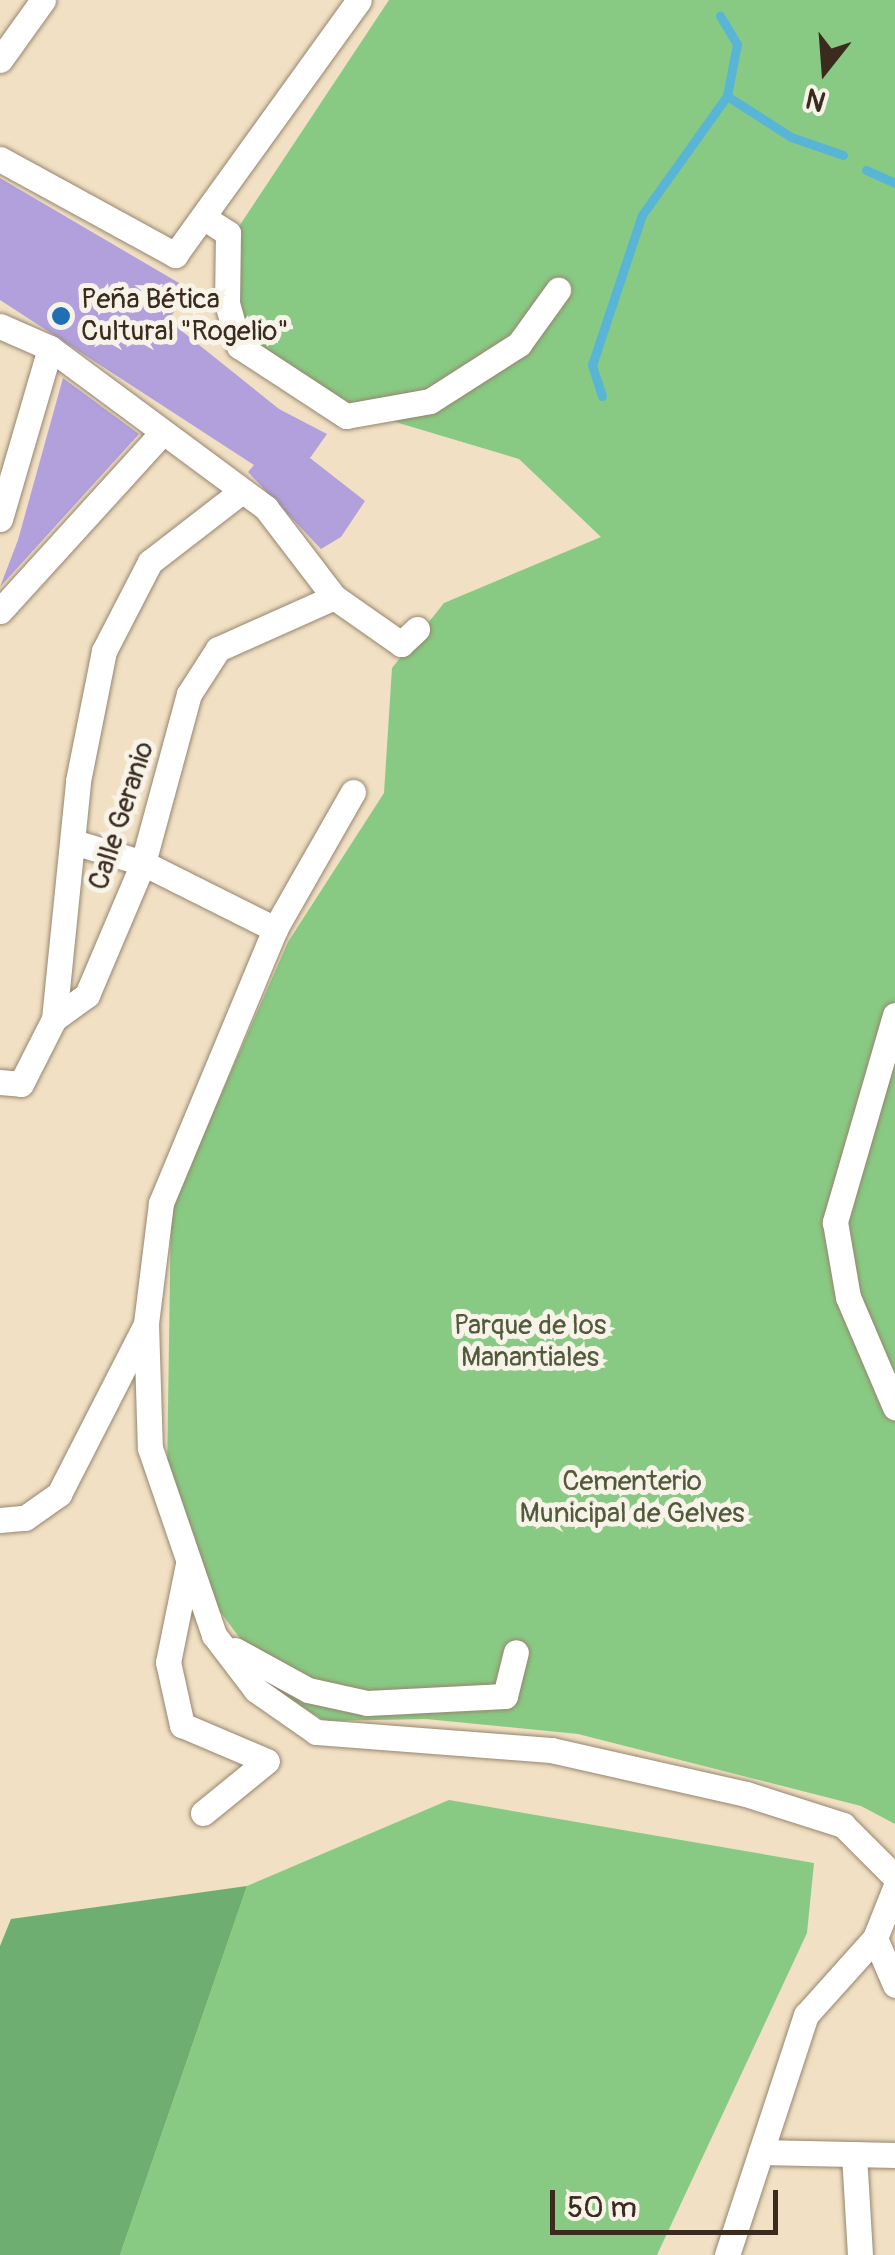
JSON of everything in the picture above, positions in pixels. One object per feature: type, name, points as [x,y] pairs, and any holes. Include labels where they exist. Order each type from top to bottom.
[{"type":"street","points":[[0,60],[43,0]]},
{"type":"street","points":[[0,159],[175,255],[359,0]]},
{"type":"street","points":[[202,217],[228,233],[227,303],[239,346],[346,416],[430,402],[519,344],[558,290]]},
{"type":"street","points":[[0,326],[50,348],[266,508],[334,597],[409,636]]},
{"type":"street","points":[[2,502],[50,348]]},
{"type":"street","points":[[0,611],[162,433]]},
{"type":"street","points":[[54,1019],[77,843],[78,782],[104,651],[150,562],[242,491]]},
{"type":"street","name":"Calle Geranio","points":[[0,1082],[21,1084],[54,1019],[87,995],[143,863],[189,694],[218,649],[334,597]]},
{"type":"street","points":[[353,792],[275,929],[161,1203],[146,1324],[150,1448],[214,1635],[256,1690],[316,1732],[551,1750],[746,1794],[843,1825],[895,1877]]},
{"type":"street","points":[[77,843],[143,863],[275,929]]},
{"type":"street","points":[[895,1014],[835,1222],[848,1297],[895,1407]]},
{"type":"street","points":[[0,1520],[25,1518],[59,1494],[146,1324]]},
{"type":"street","points":[[188,1564],[168,1662],[182,1724],[267,1761],[203,1812]]},
{"type":"street","points":[[214,1635],[308,1690],[367,1703],[505,1696],[516,1652]]},
{"type":"street","points":[[726,2255],[806,2016],[875,1938],[895,1888]]},
{"type":"street","points":[[875,1938],[895,1985]]},
{"type":"street","points":[[761,2152],[895,2155]]},
{"type":"street","points":[[854,2154],[860,2255]]},
{"type":"green space","name":"Parque de los Manantiales","points":[[389,0],[895,0],[895,1824],[861,1806],[578,1734],[426,1719],[325,1721],[282,1695],[210,1598],[167,1475],[171,1208],[288,942],[384,793],[392,668],[444,603],[601,537],[519,459],[275,386],[231,291],[230,240]]},
{"type":"green space","points":[[449,1800],[814,1863],[807,1933],[657,2255],[120,2255],[247,1886]]},
{"type":"green space","points":[[247,1886],[120,2255],[0,2255],[0,1946],[11,1919]]},
{"type":"building","points":[[0,178],[191,290],[168,320],[279,409],[327,434],[310,458],[365,501],[341,537],[321,549],[248,472],[254,465],[0,300]]},
{"type":"building","points":[[63,378],[139,434],[0,587],[18,540]]},
{"type":"waterway","points":[[602,396],[592,365],[642,215],[727,96],[737,44],[720,16]]},
{"type":"waterway","points":[[727,96],[791,137],[843,155]]},
{"type":"waterway","points":[[866,170],[895,183]]},
{"type":"place","name":"Peña Bética Cultural \"Rogelio\"","points":[[61,316]]},
{"type":"park label","name":"Cementerio Municipal de Gelves","points":[[632,1498]]}]
